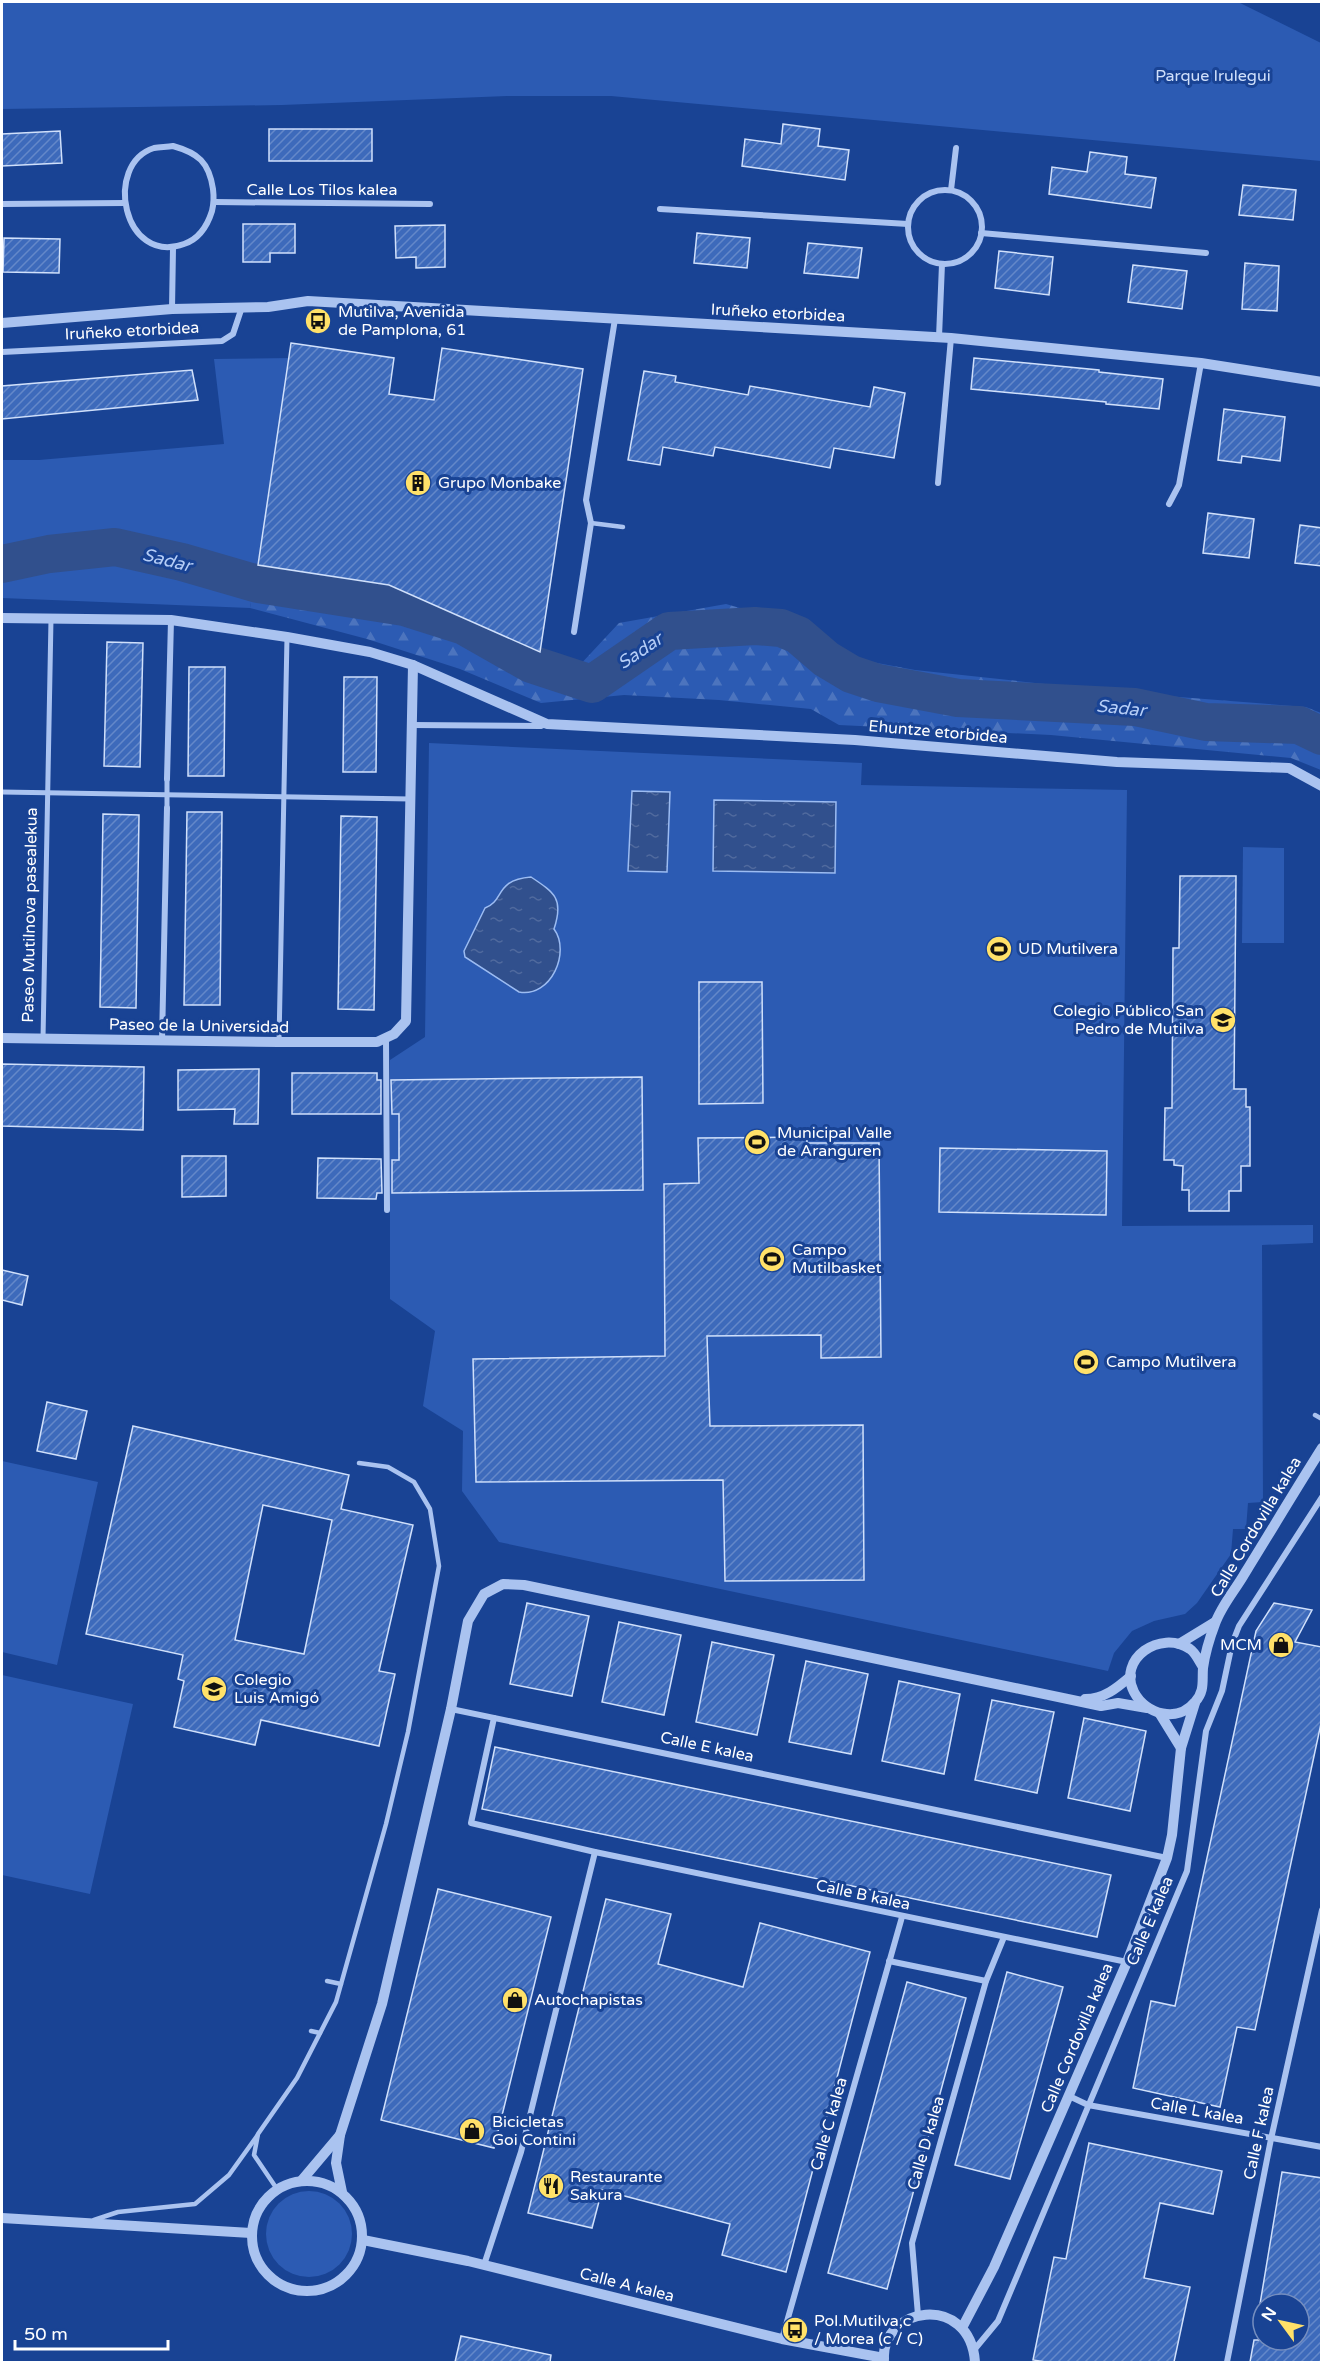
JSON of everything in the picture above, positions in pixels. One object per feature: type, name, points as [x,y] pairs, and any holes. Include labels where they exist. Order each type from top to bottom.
[{"type":"street","points":[[172,146],[188,151],[203,161],[211,175],[214,202],[207,225],[193,241],[173,248],[145,241],[132,226],[125,203],[127,176],[139,158],[153,148],[172,146]]},
{"type":"street","points":[[951,190],[956,148]]},
{"type":"street","points":[[951,190],[965,196],[973,203],[981,220],[981,233],[973,251],[960,262],[942,264],[925,259],[914,248],[908,224],[914,207],[923,197],[937,191],[951,190]]},
{"type":"street","name":"Calle Los Tilos kalea","points":[[214,202],[430,204]]},
{"type":"street","points":[[2,204],[125,203]]},
{"type":"street","points":[[660,209],[908,224]]},
{"type":"street","points":[[981,233],[1206,253]]},
{"type":"street","points":[[172,309],[173,248]]},
{"type":"street","points":[[939,337],[942,264]]},
{"type":"street","name":"Iruñeko etorbidea","points":[[2,323],[172,309],[268,307],[308,301],[939,337],[1201,363],[1322,382]]},
{"type":"street","name":"Iruñeko etorbidea","points":[[2,352],[222,341],[233,334],[243,307]]},
{"type":"street","points":[[574,632],[591,523],[586,500],[615,318]]},
{"type":"street","points":[[938,483],[951,338]]},
{"type":"street","points":[[1168,504],[1179,485],[1201,363]]},
{"type":"street","points":[[2,618],[171,620],[370,652],[413,665],[406,1021],[390,1037],[387,1210]]},
{"type":"street","name":"Paseo Mutilnova pasealekua","points":[[43,1038],[51,619]]},
{"type":"street","points":[[162,1041],[171,620]]},
{"type":"street","points":[[279,1042],[287,637]]},
{"type":"street","name":"Ehuntze etorbidea","points":[[413,665],[547,724],[855,740],[1117,762],[1289,768],[1322,786]]},
{"type":"street","name":"Ehuntze etorbidea","points":[[412,725],[541,726],[547,724]]},
{"type":"street","name":"Paseo Mutilnova pasealekua","points":[[2,792],[410,799]]},
{"type":"street","name":"Paseo de la Universidad","points":[[2,1038],[377,1042],[390,1037]]},
{"type":"street","name":"Calle Cordovilla kalea","points":[[1203,1667],[1215,1622],[1322,1448]]},
{"type":"street","name":"Calle E kalea","points":[[974,2350],[998,2321],[1187,1871],[1206,1731],[1222,1691],[1232,1644],[1239,1626],[1322,1497]]},
{"type":"street","points":[[342,2192],[323,2182],[302,2180],[277,2189],[259,2208],[251,2233],[257,2261],[275,2282],[294,2290],[321,2290],[351,2270],[359,2257],[363,2240],[359,2215],[342,2192],[336,2163],[340,2135],[382,2004],[451,1709],[468,1621],[484,1594],[503,1584],[524,1585],[1101,1706],[1118,1703],[1147,1708],[1160,1714],[1178,1713],[1195,1703],[1203,1688],[1203,1667],[1191,1649],[1173,1641],[1158,1642],[1145,1649],[1136,1660],[1131,1676],[1134,1692],[1147,1708]]},
{"type":"street","name":"Calle Cordovilla kalea","points":[[1179,1644],[1215,1622]]},
{"type":"street","points":[[1067,1699],[1094,1699],[1109,1694],[1131,1676]]},
{"type":"street","name":"Calle Cordovilla kalea","points":[[962,2328],[994,2267],[1069,2096],[1127,1962],[1167,1858],[1173,1834],[1181,1748],[1195,1703]]},
{"type":"street","name":"Calle E kalea","points":[[451,1709],[1167,1858]]},
{"type":"street","points":[[1160,1714],[1181,1748]]},
{"type":"street","name":"Calle B kalea","points":[[494,1718],[471,1823],[595,1852],[1127,1962]]},
{"type":"street","points":[[484,2265],[521,2152],[595,1852]]},
{"type":"street","name":"Calle F kalea","points":[[1227,2362],[1272,2139],[1322,1910]]},
{"type":"street","name":"Calle C kalea","points":[[782,2339],[902,1917]]},
{"type":"street","name":"Calle D kalea","points":[[918,2315],[912,2242],[986,1981],[1004,1936]]},
{"type":"street","points":[[889,1961],[986,1981]]},
{"type":"street","name":"Calle L kalea","points":[[1069,2096],[1088,2105],[1322,2147]]},
{"type":"street","points":[[302,2180],[340,2135]]},
{"type":"street","points":[[2,2218],[251,2233]]},
{"type":"street","name":"Calle A kalea","points":[[363,2240],[484,2265],[782,2339],[884,2360]]},
{"type":"street","points":[[884,2360],[889,2339],[901,2324],[918,2315],[934,2314],[949,2319],[962,2328],[970,2338],[975,2362]]},
{"type":"lane","points":[[591,523],[623,527]]},
{"type":"lane","points":[[1315,1415],[1322,1419]]},
{"type":"lane","points":[[87,2223],[118,2212],[195,2204],[229,2175],[297,2078],[336,2002],[386,1824],[408,1732],[439,1566],[430,1509],[414,1482],[388,1467],[359,1463]]},
{"type":"lane","points":[[327,1981],[341,1984]]},
{"type":"lane","points":[[311,2031],[320,2033]]},
{"type":"lane","points":[[258,2134],[254,2156],[277,2189]]},
{"type":"green space","name":"Parque Irulegui","points":[[2,2],[1238,2],[1321,43],[1321,161],[611,96],[507,96],[282,105],[2,109]]},
{"type":"green space","points":[[294,358],[250,608],[2,598],[2,460],[39,460],[224,444],[214,359]]},
{"type":"green space","points":[[256,571],[384,595],[465,622],[535,657],[578,667],[619,623],[726,604],[799,625],[834,655],[915,670],[1128,693],[1306,707],[1321,713],[1321,770],[1291,758],[1051,735],[839,725],[811,709],[719,700],[624,695],[541,703],[460,669],[367,639],[250,608]]},
{"type":"green space","name":"Municipal Valle de Aranguren","points":[[429,743],[862,763],[861,785],[1127,790],[1122,1226],[1313,1225],[1313,1243],[1262,1245],[1263,1502],[1248,1503],[1246,1529],[1233,1529],[1231,1554],[1197,1603],[1185,1614],[1154,1621],[1132,1631],[1114,1653],[1108,1671],[499,1542],[462,1491],[463,1431],[423,1406],[435,1331],[390,1299],[390,1060],[425,1037]]},
{"type":"green space","points":[[1243,847],[1284,848],[1284,943],[1242,943]]},
{"type":"green space","points":[[2,1461],[98,1482],[57,1665],[2,1652]]},
{"type":"green space","points":[[2,1675],[133,1704],[90,1894],[2,1875]]},
{"type":"green space","points":[[309,2191],[326,2194],[340,2203],[349,2217],[352,2234],[349,2251],[340,2265],[326,2274],[309,2277],[292,2274],[278,2265],[269,2251],[266,2234],[269,2217],[278,2203],[292,2194]]},
{"type":"water","points":[[632,791],[670,792],[667,872],[628,871]]},
{"type":"water","points":[[714,800],[836,802],[835,873],[713,871]]},
{"type":"water","points":[[531,877],[551,893],[557,904],[554,929],[559,939],[559,961],[549,981],[540,988],[530,992],[519,992],[465,957],[464,951],[485,908],[495,901],[505,886],[519,879]]},
{"type":"building","points":[[783,124],[820,129],[818,146],[849,150],[845,180],[742,166],[745,139],[781,144]]},
{"type":"building","points":[[269,129],[372,129],[372,161],[269,161]]},
{"type":"building","points":[[60,131],[62,163],[2,166],[2,134]]},
{"type":"building","points":[[1090,152],[1127,157],[1125,174],[1156,178],[1151,208],[1049,194],[1052,167],[1087,172]]},
{"type":"building","points":[[1243,185],[1296,190],[1293,220],[1239,215]]},
{"type":"building","points":[[243,224],[295,224],[295,253],[270,253],[270,262],[243,262]]},
{"type":"building","points":[[445,225],[445,267],[416,268],[416,257],[396,258],[395,226]]},
{"type":"building","points":[[697,233],[750,238],[747,268],[694,263]]},
{"type":"building","points":[[4,238],[60,239],[59,273],[3,272]]},
{"type":"building","points":[[808,243],[862,248],[858,278],[804,273]]},
{"type":"building","points":[[999,251],[1053,257],[1049,295],[995,288]]},
{"type":"building","points":[[1245,263],[1279,266],[1277,311],[1242,309]]},
{"type":"building","points":[[1133,265],[1187,271],[1182,309],[1128,302]]},
{"type":"building","name":"Grupo Monbake","points":[[291,343],[394,358],[389,394],[434,400],[442,348],[583,369],[540,652],[389,585],[258,565]]},
{"type":"building","points":[[974,358],[1099,370],[1099,372],[1163,379],[1159,409],[971,389]]},
{"type":"building","points":[[192,370],[198,400],[2,419],[2,386]]},
{"type":"building","points":[[644,371],[676,376],[675,382],[748,395],[750,386],[870,407],[874,387],[905,393],[894,458],[834,448],[830,468],[715,447],[713,456],[663,447],[660,465],[628,460]]},
{"type":"building","points":[[1224,409],[1285,417],[1280,461],[1242,456],[1241,463],[1218,460]]},
{"type":"building","points":[[1208,513],[1254,519],[1249,558],[1203,553]]},
{"type":"building","points":[[1300,525],[1322,528],[1322,566],[1295,563]]},
{"type":"building","points":[[107,642],[143,643],[140,767],[104,766]]},
{"type":"building","points":[[189,667],[225,667],[224,776],[188,776]]},
{"type":"building","points":[[344,677],[377,677],[376,772],[343,772]]},
{"type":"building","points":[[187,812],[222,812],[220,1005],[184,1005]]},
{"type":"building","points":[[103,814],[139,815],[136,1008],[100,1007]]},
{"type":"building","points":[[341,816],[377,817],[374,1010],[338,1009]]},
{"type":"building","points":[[1180,876],[1236,876],[1234,1089],[1246,1089],[1246,1107],[1250,1107],[1250,1166],[1241,1166],[1241,1191],[1229,1191],[1229,1211],[1189,1211],[1189,1190],[1182,1190],[1183,1166],[1174,1165],[1174,1160],[1164,1160],[1165,1108],[1172,1108],[1173,948],[1179,948]]},
{"type":"building","points":[[699,982],[762,982],[763,1103],[699,1104]]},
{"type":"building","points":[[2,1064],[144,1067],[143,1130],[2,1126]]},
{"type":"building","points":[[259,1069],[258,1124],[234,1124],[235,1109],[178,1110],[178,1070]]},
{"type":"building","points":[[292,1073],[377,1073],[377,1080],[381,1080],[381,1114],[292,1114]]},
{"type":"building","points":[[642,1077],[643,1190],[392,1193],[392,1160],[399,1160],[399,1114],[392,1114],[391,1080]]},
{"type":"building","points":[[807,1137],[807,1143],[879,1143],[881,1357],[821,1358],[821,1335],[707,1336],[710,1426],[863,1425],[864,1580],[725,1581],[723,1480],[476,1482],[473,1359],[665,1356],[664,1184],[699,1183],[698,1138]]},
{"type":"building","points":[[940,1148],[1107,1151],[1106,1215],[939,1212]]},
{"type":"building","points":[[182,1156],[226,1156],[226,1196],[182,1197]]},
{"type":"building","points":[[318,1158],[381,1159],[382,1193],[377,1193],[376,1199],[317,1198]]},
{"type":"building","points":[[2,1270],[28,1276],[22,1305],[2,1300]]},
{"type":"building","points":[[47,1402],[87,1411],[76,1459],[37,1451]]},
{"type":"building","points":[[133,1426],[349,1475],[341,1509],[413,1525],[379,1671],[395,1674],[379,1746],[261,1720],[255,1745],[174,1727],[184,1681],[178,1679],[183,1655],[86,1634]],"holes":[[[263,1505],[332,1520],[304,1654],[235,1640]]]},
{"type":"building","points":[[527,1603],[589,1616],[572,1696],[510,1684]]},
{"type":"building","points":[[1274,1603],[1312,1610],[1295,1642],[1322,1647],[1322,1719],[1255,2030],[1237,2027],[1220,2107],[1133,2088],[1151,2001],[1175,2006],[1256,1631]]},
{"type":"building","points":[[619,1622],[681,1635],[664,1715],[602,1702]]},
{"type":"building","points":[[712,1642],[774,1655],[757,1735],[696,1722]]},
{"type":"building","points":[[806,1661],[868,1674],[851,1754],[789,1742]]},
{"type":"building","points":[[899,1681],[960,1694],[944,1774],[882,1761]]},
{"type":"building","points":[[992,1700],[1054,1712],[1037,1793],[975,1780]]},
{"type":"building","points":[[1084,1718],[1146,1731],[1130,1811],[1068,1798]]},
{"type":"building","points":[[495,1747],[1111,1875],[1097,1937],[482,1809]]},
{"type":"building","points":[[438,1889],[551,1917],[494,2148],[381,2120]]},
{"type":"building","points":[[606,1899],[671,1914],[658,1964],[743,1987],[760,1923],[870,1952],[786,2272],[722,2255],[730,2224],[602,2190],[592,2228],[528,2213]]},
{"type":"building","points":[[1007,1972],[1063,1987],[1010,2179],[955,2165]]},
{"type":"building","points":[[907,1982],[966,1998],[887,2289],[828,2273]]},
{"type":"building","points":[[1089,2143],[1222,2171],[1213,2214],[1160,2203],[1144,2278],[1190,2287],[1174,2362],[1046,2362],[1033,2360],[1054,2257],[1066,2259]]},
{"type":"building","points":[[1282,2172],[1322,2178],[1322,2362],[1250,2362],[1252,2352],[1311,2352],[1311,2292],[1262,2292]]},
{"type":"building","points":[[461,2336],[551,2355],[550,2362],[455,2362]]},
{"type":"waterway","name":"Sadar","points":[[2,564],[49,554],[115,547],[182,562],[258,584],[404,607],[464,626],[531,664],[592,684],[669,631],[755,626],[781,628],[798,635],[826,659],[851,674],[878,683],[958,698],[1135,707],[1206,722],[1299,725],[1322,736]]},
{"type":"place","name":"Mutilva, Avenida de Pamplona, 61","points":[[318,321]]},
{"type":"place","name":"Grupo Monbake","points":[[418,483]]},
{"type":"place","name":"UD Mutilvera","points":[[999,949]]},
{"type":"place","name":"Colegio Público San Pedro de Mutilva","points":[[1223,1020]]},
{"type":"place","name":"Municipal Valle de Aranguren","points":[[757,1142]]},
{"type":"place","name":"Campo Mutilbasket","points":[[772,1259]]},
{"type":"place","name":"Campo Mutilvera","points":[[1086,1362]]},
{"type":"place","name":"MCM","points":[[1281,1645]]},
{"type":"place","name":"Colegio Luis Amigó","points":[[214,1689]]},
{"type":"place","name":"Autochapistas","points":[[515,2000]]},
{"type":"place","name":"Bicicletas Goi Contini","points":[[472,2131]]},
{"type":"place","name":"Restaurante Sakura","points":[[551,2186]]},
{"type":"place","name":"Pol.Mutilva,c / Morea (c / C)","points":[[795,2330]]}]
